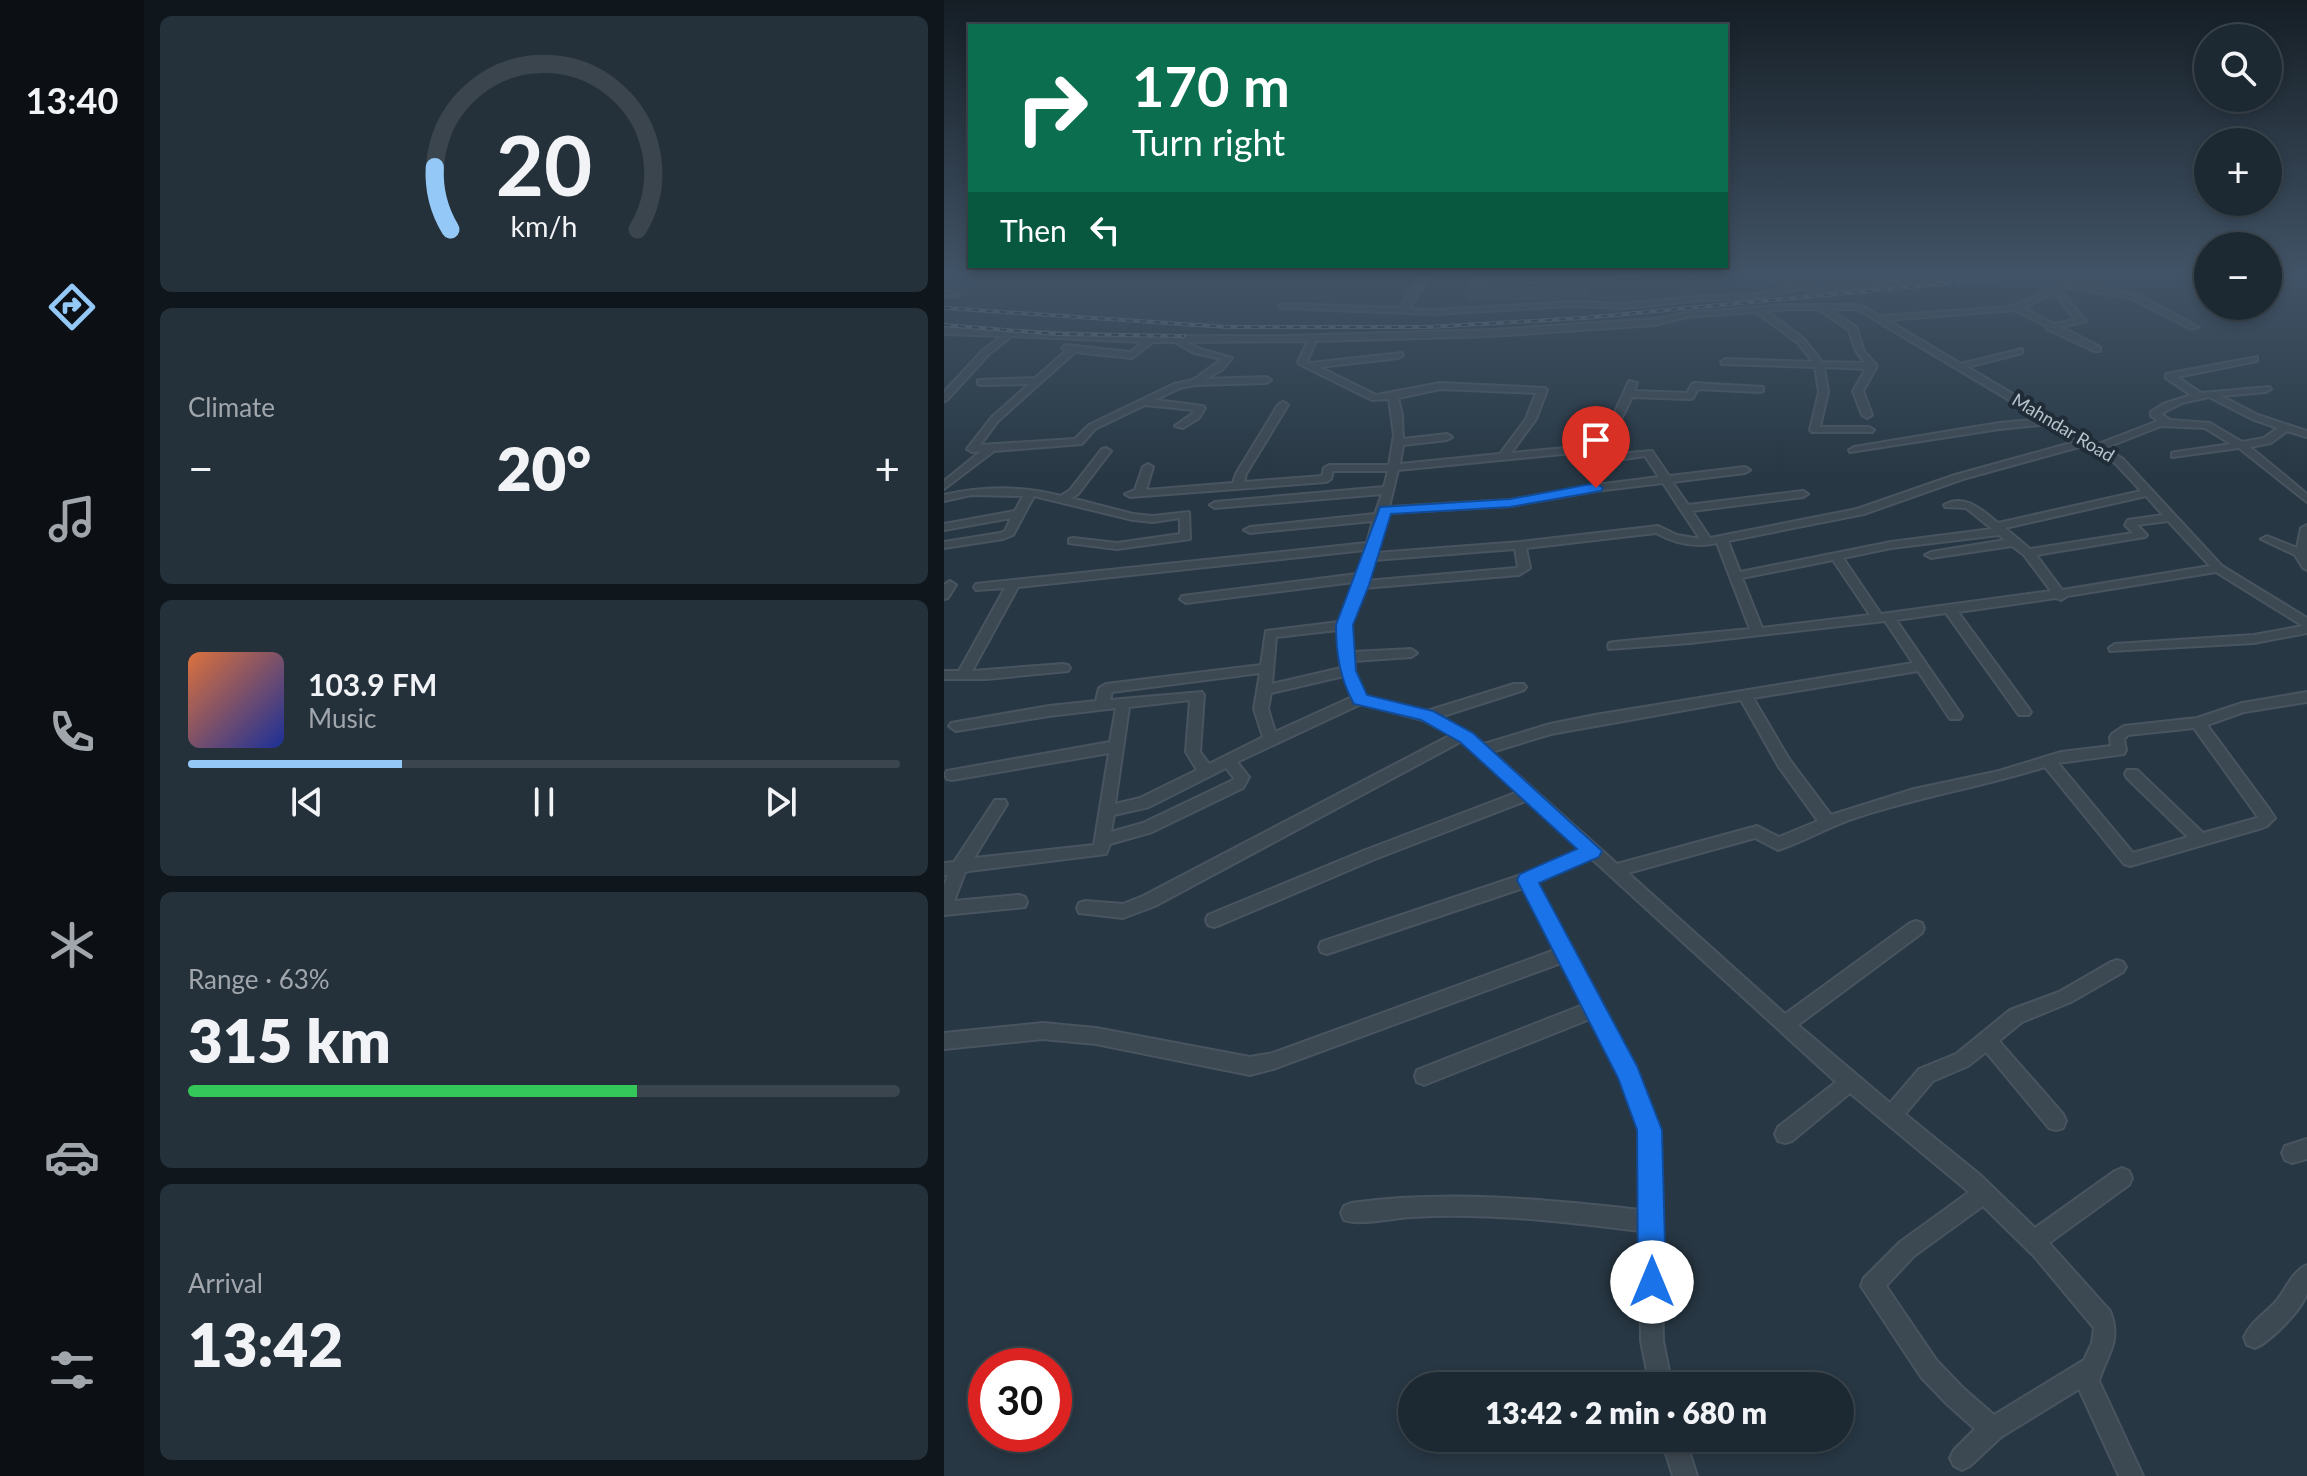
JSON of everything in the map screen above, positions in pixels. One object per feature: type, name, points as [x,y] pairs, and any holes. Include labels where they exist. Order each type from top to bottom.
[{"type":"street","points":[[944,398],[986,352],[999,342]]},
{"type":"street","points":[[1051,342],[1073,349],[1132,355],[1148,342]]},
{"type":"street","points":[[1181,342],[1197,351],[1228,358],[1218,371],[1200,377],[1196,382]]},
{"type":"street","points":[[1311,342],[1302,360],[1375,398],[1440,386],[1542,390],[1531,419],[1503,457]]},
{"type":"street","points":[[1798,342],[1814,355],[1820,366],[1824,387],[1815,430],[1869,430]]},
{"type":"street","points":[[1857,342],[1872,366]]},
{"type":"street","name":"Mahndar Road","points":[[1921,342],[2119,461],[2218,568],[2307,623]]},
{"type":"street","points":[[2082,342],[2097,349]]},
{"type":"street","points":[[1073,349],[995,419],[972,449],[1078,442],[1092,427],[1177,386],[1196,382],[1266,380]]},
{"type":"street","points":[[1962,366],[2019,351]]},
{"type":"street","points":[[1310,366],[1399,355]]},
{"type":"street","points":[[2200,396],[2169,376],[2254,359]]},
{"type":"street","points":[[1725,362],[1872,366]]},
{"type":"street","points":[[1867,415],[1858,391],[1872,366]]},
{"type":"street","points":[[981,382],[1038,381]]},
{"type":"street","points":[[1592,448],[1603,440],[1616,422],[1632,383]]},
{"type":"street","points":[[1628,394],[1690,396],[1695,386],[1760,389]]},
{"type":"street","points":[[2166,422],[2154,414],[2172,404],[2200,396],[2266,389]]},
{"type":"street","points":[[2212,395],[2255,417],[2307,434]]},
{"type":"street","points":[[1360,699],[1347,664],[1344,625],[1384,514],[1400,417],[1393,396]]},
{"type":"street","points":[[1143,402],[1200,408],[1196,416],[1180,426]]},
{"type":"street","points":[[1238,486],[1241,474],[1283,405]]},
{"type":"street","points":[[2176,455],[2272,439],[2307,419]]},
{"type":"street","points":[[1854,450],[1999,426],[2054,421]]},
{"type":"street","points":[[980,587],[1370,552],[1520,545],[1658,529],[1674,538],[1707,542],[1860,512],[1959,477],[2092,445],[2166,422],[2207,425],[2240,444],[2307,499]]},
{"type":"street","points":[[1396,443],[1447,437]]},
{"type":"street","points":[[1148,467],[1135,494],[1326,479],[1329,468],[1392,468],[1592,448],[1616,457],[1652,454],[1707,542]]},
{"type":"street","points":[[944,486],[990,449]]},
{"type":"street","points":[[1063,499],[1078,487],[1106,451]]},
{"type":"street","points":[[1250,530],[1510,503],[1596,488],[1745,470]]},
{"type":"street","points":[[1215,505],[1389,490]]},
{"type":"street","points":[[944,498],[964,492],[1030,493],[1133,517],[1153,519],[1185,514],[1186,537],[1117,546],[1073,541]]},
{"type":"street","points":[[1735,576],[1891,545],[1999,529],[2149,492]]},
{"type":"street","points":[[944,545],[1009,533],[1030,493]]},
{"type":"street","points":[[1686,509],[1803,494]]},
{"type":"street","points":[[1949,505],[1969,505],[1999,529],[2028,553],[2061,596]]},
{"type":"street","points":[[944,527],[1017,514]]},
{"type":"street","points":[[2028,553],[2137,536],[2141,535],[2131,522],[2173,517]]},
{"type":"street","points":[[2267,539],[2304,556],[2307,528]]},
{"type":"street","points":[[1721,539],[1757,631]]},
{"type":"street","points":[[1931,555],[2015,542]]},
{"type":"street","points":[[1186,599],[1362,581],[1519,571],[1524,568],[1520,545]]},
{"type":"street","points":[[1836,556],[1921,666],[1955,716]]},
{"type":"street","points":[[1614,646],[2061,596],[2218,568]]},
{"type":"street","points":[[963,676],[1013,584]]},
{"type":"street","points":[[1950,610],[2024,712]]},
{"type":"street","points":[[1271,739],[1261,718],[1270,634],[1344,625]]},
{"type":"street","points":[[2115,648],[2254,639],[2307,629]]},
{"type":"street","points":[[1265,690],[1347,664],[1411,653]]},
{"type":"street","points":[[1481,750],[1550,729],[1921,666]]},
{"type":"street","points":[[944,675],[1063,668]]},
{"type":"street","points":[[1101,707],[1106,688],[1268,668]]},
{"type":"street","points":[[1427,716],[1519,687]]},
{"type":"street","points":[[956,726],[1049,711],[1197,695],[1193,752],[1207,773]]},
{"type":"street","points":[[1746,697],[1784,763],[1828,823]]},
{"type":"street","points":[[1613,871],[1757,832],[1778,844],[1828,823],[1914,795],[2050,763],[2061,757],[2119,750],[2117,737],[2124,731],[2198,723],[2242,708],[2307,697]]},
{"type":"street","points":[[1108,811],[1144,803],[1271,739],[1360,699],[1427,716],[1462,735],[1850,1082],[1984,1193],[2033,1242],[2102,1319],[2107,1330],[2105,1342],[2090,1369],[2087,1382],[2131,1476]]},
{"type":"street","points":[[952,868],[986,861],[1101,850],[1123,704]]},
{"type":"street","points":[[2050,763],[2130,860],[2267,818],[2198,723]]},
{"type":"street","points":[[1085,908],[1123,911],[1149,901],[1462,735]]},
{"type":"street","points":[[952,775],[1117,746]]},
{"type":"street","points":[[1103,840],[1147,828],[1238,784],[1242,777],[1228,761]]},
{"type":"street","points":[[2132,774],[2198,838]]},
{"type":"street","points":[[1214,920],[1369,855],[1529,794]]},
{"type":"street","points":[[1000,804],[952,868],[944,906],[1019,902]]},
{"type":"street","points":[[1327,947],[1527,880],[1592,851]]},
{"type":"street","points":[[1527,880],[1628,1074],[1649,1130],[1652,1341],[1658,1372]]},
{"type":"street","points":[[1785,1024],[1916,928]]},
{"type":"street","points":[[944,1041],[1043,1031],[1096,1036],[1250,1066],[1273,1061],[1565,954]]},
{"type":"street","points":[[1891,1116],[1926,1075],[1962,1060],[2016,1016],[2065,997],[2117,967]]},
{"type":"street","points":[[1424,1076],[1594,1009]]},
{"type":"street","points":[[1987,1040],[2056,1121]]},
{"type":"street","points":[[1785,1134],[1850,1082]]},
{"type":"street","points":[[2033,1242],[2122,1178]]},
{"type":"street","points":[[1984,1193],[1907,1249],[1872,1286],[1889,1304],[1920,1359],[1952,1396],[1993,1429]]},
{"type":"street","points":[[1351,1213],[1407,1205],[1435,1205],[1562,1211],[1652,1222]]},
{"type":"street","points":[[2255,1337],[2284,1309],[2307,1276]]},
{"type":"street","points":[[1962,1458],[1993,1429],[2090,1369]]},
{"type":"street","points":[[1677,1452],[1685,1476]]},
{"type":"route","points":[[1596,488],[1491,505],[1385,510],[1361,585],[1344,625],[1344,642],[1348,671],[1360,699],[1379,707],[1427,716],[1467,737],[1592,851],[1527,880],[1628,1074],[1649,1130],[1652,1282]]}]
